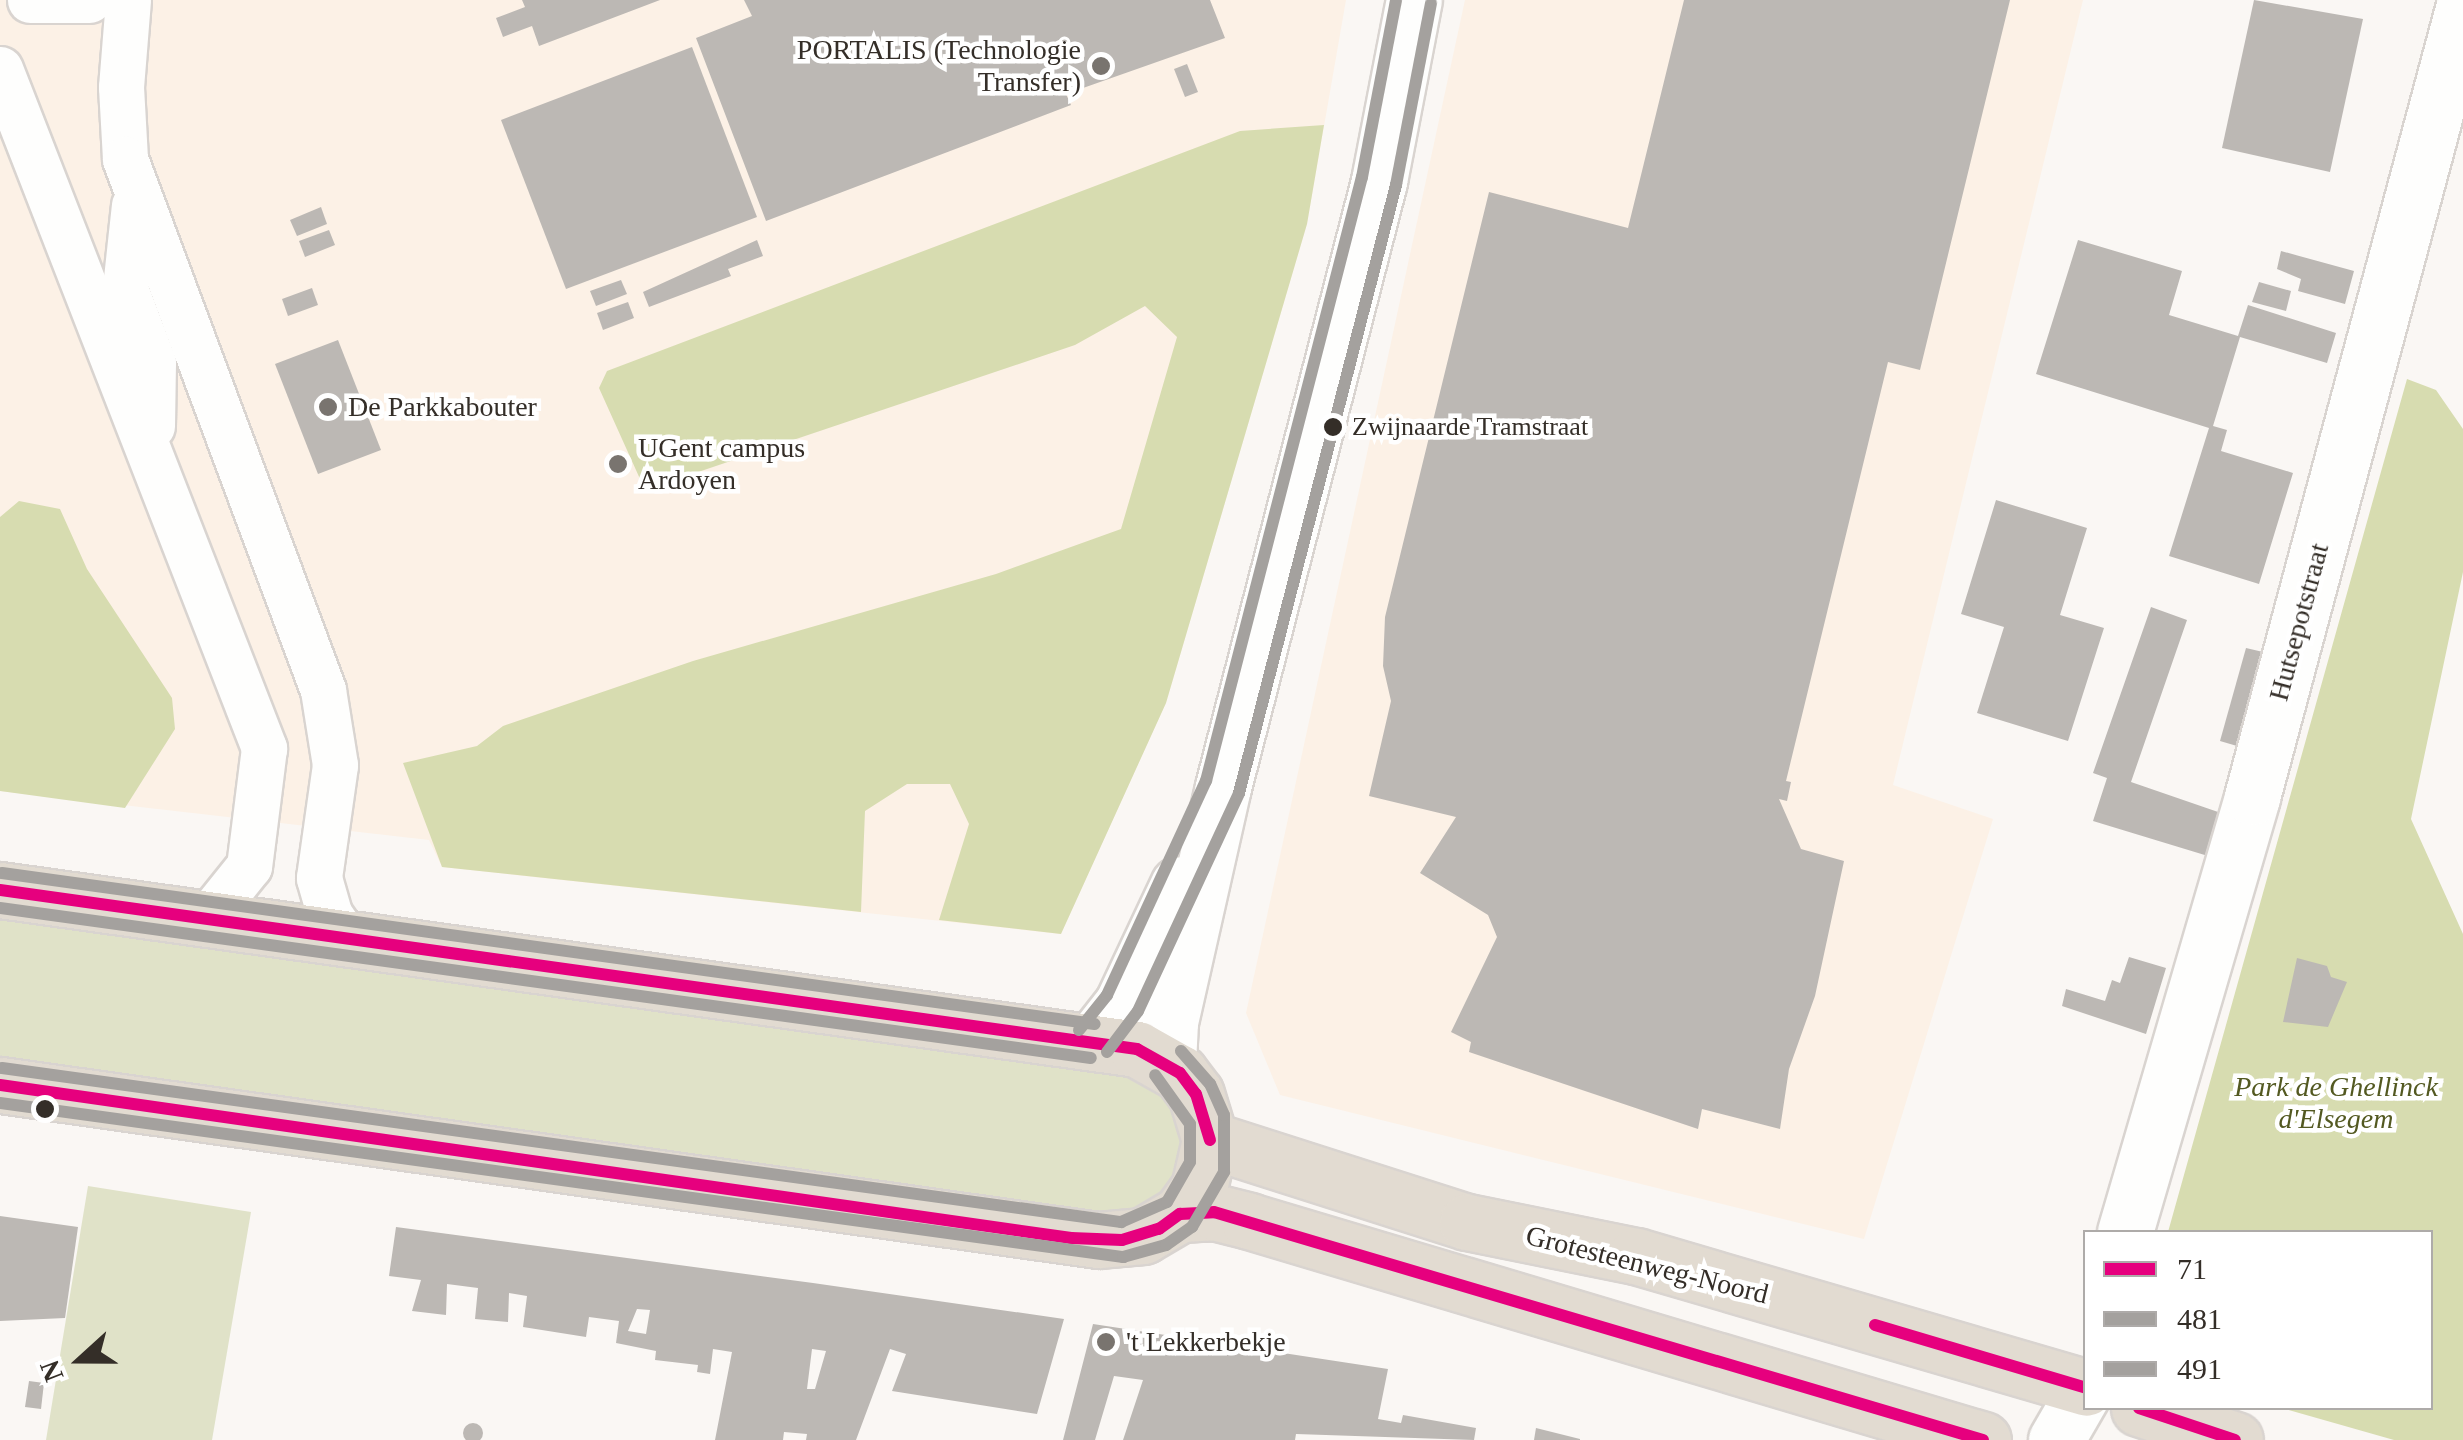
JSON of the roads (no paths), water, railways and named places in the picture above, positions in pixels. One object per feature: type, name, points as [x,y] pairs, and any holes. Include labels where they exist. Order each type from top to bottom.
[{"type":"highway","points":[[0,890],[1137,1049],[1168,1063],[1196,1094],[1210,1140],[1199,1188],[1180,1214]]},
{"type":"highway","points":[[0,1085],[1070,1238],[1133,1238],[1180,1214],[1214,1212],[1983,1440]]},
{"type":"highway","name":"Grotesteenweg-Noord","points":[[1210,1140],[1467,1222],[1636,1256],[2083,1387]]},
{"type":"highway","points":[[2145,1410],[2236,1440]]},
{"type":"main road","points":[[1168,1063],[1170,1022],[1224,787],[1379,181],[1414,0]]},
{"type":"main road","name":"Hutsepotstraat","points":[[2127,1230],[2252,797],[2463,8]]},
{"type":"main road","points":[[1093,1041],[1122,1004],[1224,787]]},
{"type":"main road","points":[[2056,1440],[2083,1393]]},
{"type":"street","points":[[30,0],[89,0]]},
{"type":"street","points":[[128,0],[121,87],[126,159],[323,690],[336,765],[319,878],[330,914],[347,940]]},
{"type":"street","points":[[0,69],[69,234],[264,748],[249,866],[205,921]]},
{"type":"street","points":[[136,194],[126,288],[153,362],[152,452]]},
{"type":"street","points":[[69,234],[126,288]]},
{"type":"street","points":[[153,362],[226,435]]},
{"type":"place","name":"PORTALIS (Technologie Transfer)","points":[[1101,66]]},
{"type":"place","name":"De Parkkabouter","points":[[328,407]]},
{"type":"place","name":"Zwijnaarde Tramstraat","points":[[1333,427]]},
{"type":"place","name":"UGent campus Ardoyen","points":[[618,464]]},
{"type":"place","name":"'t Lekkerbekje","points":[[1106,1342]]},
{"type":"park label","name":"Park de Ghellinck d'Elsegem","points":[[2336,1103]]}]
